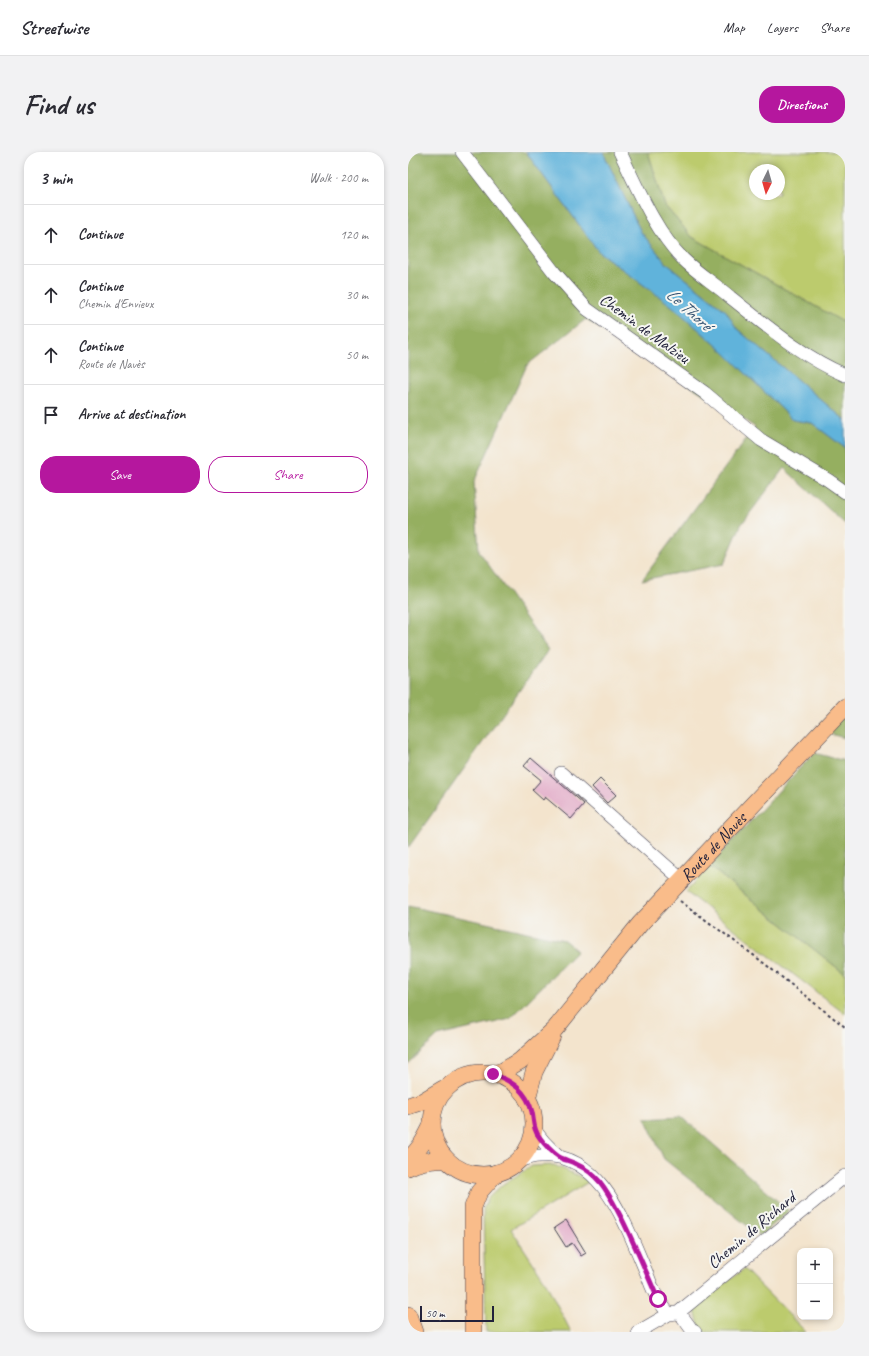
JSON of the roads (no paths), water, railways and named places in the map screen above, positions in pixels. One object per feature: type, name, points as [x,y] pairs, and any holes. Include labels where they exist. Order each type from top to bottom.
[{"type":"main road","name":"Route de Navès","points":[[493,1074],[503,1071],[520,1060],[555,1029],[640,924],[845,707]]},
{"type":"main road","name":"Route de Navès","points":[[527,1099],[534,1072],[555,1029]]},
{"type":"main road","name":"Route de Navès","points":[[480,1073],[493,1074],[507,1079],[518,1088],[527,1099],[532,1112],[533,1126],[531,1139],[525,1152],[516,1162],[507,1168],[496,1173],[470,1173],[458,1168],[439,1150],[434,1138],[432,1125],[433,1111],[438,1098],[447,1087],[457,1080],[468,1075],[480,1073]]},
{"type":"main road","points":[[408,1106],[423,1101],[447,1087]]},
{"type":"main road","name":"Route de Navès","points":[[408,1159],[416,1154],[432,1125]]},
{"type":"main road","points":[[408,1167],[422,1161],[438,1159],[448,1160]]},
{"type":"main road","points":[[473,1332],[473,1207],[479,1192],[496,1173]]},
{"type":"main road","points":[[408,1315],[414,1332]]},
{"type":"street","name":"Chemin de Malzieu","points":[[462,152],[554,272],[587,309],[705,393],[761,440],[828,480],[845,492]]},
{"type":"street","points":[[620,152],[649,212],[683,258],[787,342],[808,356],[845,375]]},
{"type":"street","points":[[561,773],[682,880]]},
{"type":"street","points":[[533,1126],[538,1136],[560,1157]]},
{"type":"street","points":[[516,1162],[530,1157],[548,1155],[560,1157],[577,1164],[600,1182],[612,1198],[658,1299],[695,1332]]},
{"type":"street","name":"Chemin de Richard","points":[[638,1332],[674,1313],[845,1176]]},
{"type":"water","name":"Le Thoré","points":[[526,152],[603,152],[641,232],[666,263],[726,311],[737,329],[845,420],[845,448],[812,423],[793,420],[724,352],[672,306],[599,252]]}]
